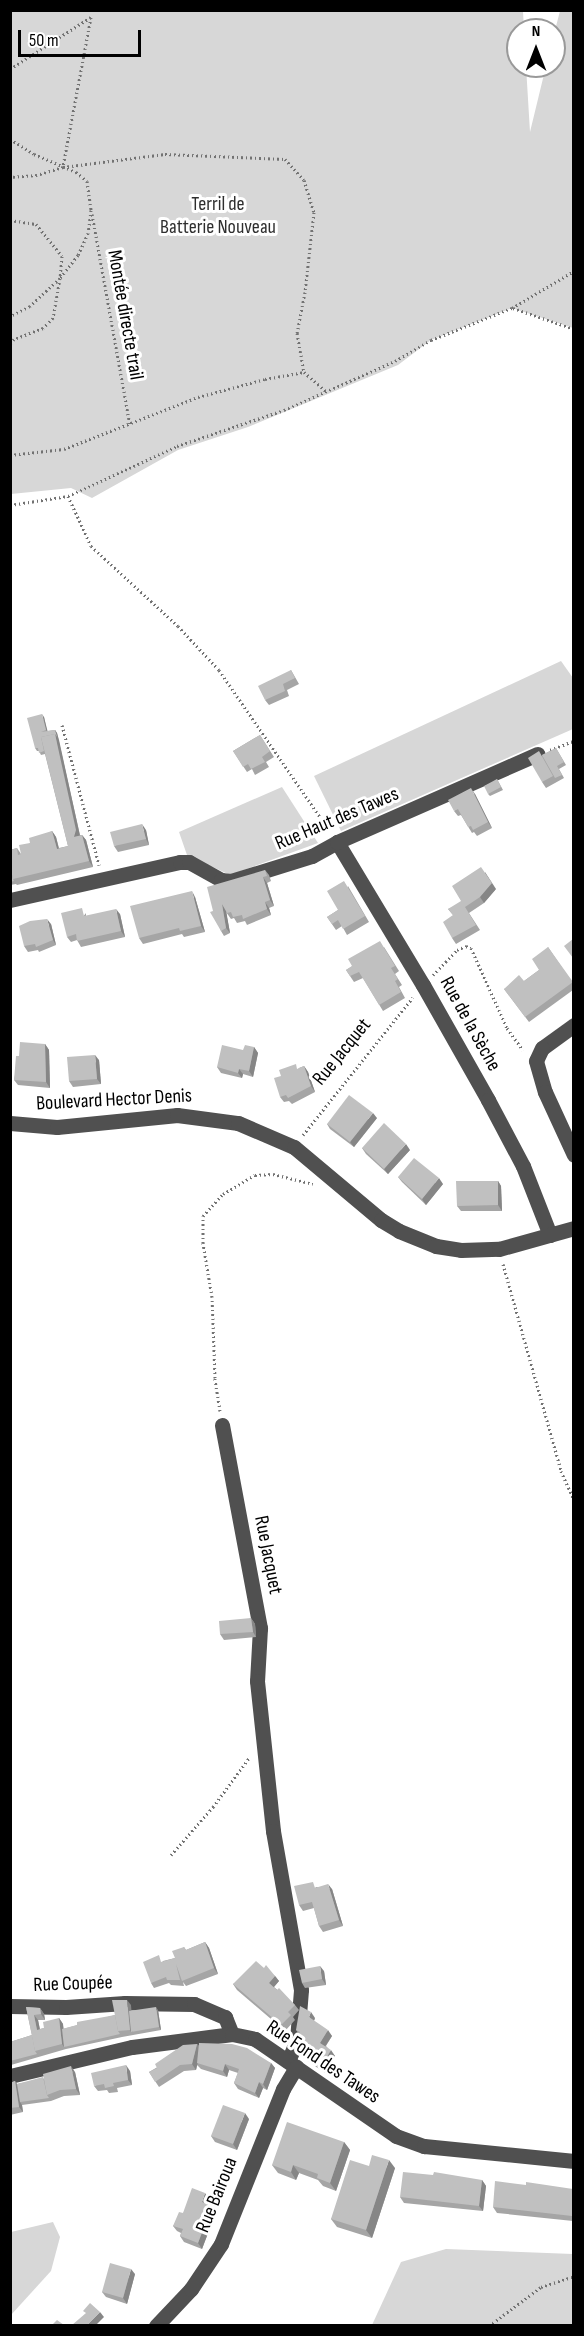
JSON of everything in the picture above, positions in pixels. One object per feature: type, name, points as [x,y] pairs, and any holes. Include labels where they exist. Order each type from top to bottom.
[{"type":"street","name":"Rue Haut des Tawes","points":[[10,900],[189,862],[221,880],[231,881],[312,856],[337,842],[537,754]]},
{"type":"street","name":"Rue de la Sèche","points":[[337,842],[423,984],[523,1166],[550,1235]]},
{"type":"street","points":[[573,1025],[542,1048],[536,1061],[545,1092],[573,1155]]},
{"type":"street","name":"Boulevard Hector Denis","points":[[10,1123],[57,1127],[159,1116],[199,1116],[238,1123],[294,1147],[313,1160],[366,1209],[399,1231],[436,1246],[461,1250],[499,1249],[573,1228]]},
{"type":"street","name":"Rue Jacquet","points":[[222,1425],[260,1628],[257,1682],[263,1743],[273,1831],[301,1990],[297,2040],[292,2064]]},
{"type":"street","name":"Rue Coupée","points":[[10,2006],[194,2004],[225,2017],[232,2034]]},
{"type":"street","name":"Rue Fond des Tawes","points":[[10,2076],[132,2047],[232,2034],[255,2039],[396,2136],[424,2146],[573,2161]]},
{"type":"street","name":"Rue Bairoua","points":[[156,2325],[191,2289],[221,2244],[292,2064]]},
{"type":"path","points":[[10,69],[91,17],[63,167]]},
{"type":"path","name":"Montée directe trail","points":[[10,139],[34,154],[76,172],[87,182],[130,425]]},
{"type":"path","points":[[10,177],[37,175],[63,167],[165,154],[285,159],[304,180],[314,212],[305,292],[297,333],[304,372],[327,391]]},
{"type":"path","points":[[10,316],[30,306],[60,278],[78,255],[88,233],[91,210]]},
{"type":"path","points":[[10,220],[36,224],[62,256],[53,318],[44,328],[14,339],[10,344]]},
{"type":"path","points":[[10,505],[68,496],[177,446],[284,410],[395,361],[431,340],[512,308],[573,271]]},
{"type":"path","points":[[512,308],[573,329]]},
{"type":"path","points":[[10,455],[64,449],[198,397],[265,379],[304,372]]},
{"type":"path","points":[[68,496],[91,546],[178,626],[219,670],[337,842]]},
{"type":"path","points":[[62,725],[102,879]]},
{"type":"path","points":[[537,754],[573,741]]},
{"type":"path","name":"Rue Jacquet","points":[[294,1147],[423,984],[458,950],[466,946],[471,948],[507,1028],[525,1052],[536,1061]]},
{"type":"path","points":[[222,1425],[215,1378],[212,1298],[203,1243],[203,1216],[224,1194],[255,1175],[273,1174],[316,1184]]},
{"type":"path","points":[[499,1249],[561,1471],[573,1500]]},
{"type":"path","points":[[171,1855],[263,1743]]},
{"type":"path","points":[[489,2325],[541,2287],[573,2276]]},
{"type":"green space","name":"Terril de Batterie Nouveau","points":[[11,10],[523,11],[523,18],[506,18],[506,78],[527,78],[530,132],[543,78],[566,78],[566,18],[558,18],[560,11],[573,11],[573,328],[512,308],[431,340],[398,365],[248,427],[178,450],[92,498],[71,488],[11,494]]},
{"type":"green space","points":[[561,661],[573,678],[573,729],[341,831],[314,776]]},
{"type":"green space","points":[[282,787],[318,843],[230,875],[187,855],[179,832]]},
{"type":"green space","points":[[53,2222],[60,2237],[51,2271],[11,2315],[11,2232]]},
{"type":"green space","points":[[446,2249],[573,2254],[573,2325],[372,2325],[401,2262]]},
{"type":"building","points":[[291,670],[295,678],[283,684],[285,691],[265,700],[258,686]]},
{"type":"building","points":[[42,714],[46,730],[41,732],[55,730],[57,737],[55,734],[41,737],[44,751],[39,753],[38,748],[35,748],[27,718]]},
{"type":"building","points":[[55,734],[76,830],[74,837],[82,835],[89,861],[13,879],[10,850],[17,848],[18,855],[21,854],[19,845],[30,843],[29,838],[52,831],[57,849],[68,846],[41,737]]},
{"type":"building","points":[[260,735],[270,751],[262,757],[265,762],[251,769],[248,764],[243,767],[233,751]]},
{"type":"building","points":[[556,748],[564,762],[557,766],[562,775],[555,778],[542,755]]},
{"type":"building","points":[[539,751],[553,776],[542,782],[528,758]]},
{"type":"building","points":[[497,779],[501,787],[488,794],[484,786]]},
{"type":"building","points":[[471,788],[488,822],[473,830],[471,826],[468,827],[458,809],[454,811],[448,800]]},
{"type":"building","points":[[142,824],[146,839],[114,846],[110,832]]},
{"type":"building","points":[[10,866],[14,881],[10,882]]},
{"type":"building","points":[[481,867],[492,883],[480,897],[465,907],[476,925],[452,938],[443,922],[453,915],[448,909],[461,901],[452,886]]},
{"type":"building","points":[[265,870],[267,876],[263,877],[270,900],[265,902],[267,909],[243,919],[242,915],[233,917],[231,912],[227,913],[222,904],[226,928],[221,931],[210,912],[213,911],[207,887]]},
{"type":"building","points":[[344,881],[365,916],[343,929],[338,920],[332,924],[327,917],[338,910],[327,891]]},
{"type":"building","points":[[192,891],[201,926],[180,931],[179,928],[139,938],[130,906]]},
{"type":"building","points":[[82,908],[84,916],[116,909],[121,931],[77,941],[76,934],[67,937],[61,913]]},
{"type":"building","points":[[47,919],[53,940],[36,947],[35,944],[24,946],[19,926],[30,921]]},
{"type":"building","points":[[573,939],[573,958],[564,946]]},
{"type":"building","points":[[380,941],[395,966],[391,968],[398,979],[395,981],[401,992],[379,1005],[359,972],[350,976],[346,970],[352,966],[348,959]]},
{"type":"building","points":[[548,947],[573,982],[525,1017],[504,989],[519,975],[524,981],[539,970],[532,959]]},
{"type":"building","points":[[20,1042],[45,1044],[46,1082],[14,1080]]},
{"type":"building","points":[[222,1045],[243,1050],[245,1045],[254,1047],[249,1071],[239,1069],[238,1073],[217,1067]]},
{"type":"building","points":[[95,1055],[97,1079],[69,1081],[67,1057]]},
{"type":"building","points":[[296,1064],[297,1069],[304,1066],[311,1086],[288,1098],[286,1095],[280,1097],[274,1078],[281,1076],[279,1070]]},
{"type":"building","points":[[349,1095],[373,1113],[350,1142],[327,1124]]},
{"type":"building","points":[[384,1123],[406,1144],[384,1169],[362,1148]]},
{"type":"building","points":[[414,1158],[439,1178],[422,1199],[398,1177]]},
{"type":"building","points":[[456,1181],[498,1181],[498,1205],[457,1206]]},
{"type":"building","points":[[251,1618],[253,1632],[220,1634],[219,1621]]},
{"type":"building","points":[[313,1882],[315,1888],[328,1884],[339,1920],[319,1926],[312,1902],[299,1905],[294,1886]]},
{"type":"building","points":[[205,1942],[214,1968],[182,1981],[176,1964],[180,1980],[167,1980],[166,1977],[151,1983],[143,1962],[159,1955],[161,1962],[175,1958],[172,1951],[184,1947],[186,1950]]},
{"type":"building","points":[[256,1961],[264,1968],[266,1965],[275,1976],[269,1983],[277,1990],[279,1988],[295,2005],[288,2012],[291,2015],[281,2025],[233,1984]]},
{"type":"building","points":[[320,1966],[322,1979],[302,1983],[299,1970]]},
{"type":"building","points":[[112,2000],[127,2000],[130,2030],[118,2031]]},
{"type":"building","points":[[300,2006],[311,2012],[309,2017],[328,2030],[320,2043],[331,2050],[321,2067],[292,2047],[300,2032],[296,2030]]},
{"type":"building","points":[[26,2007],[40,2008],[41,2014],[34,2015],[37,2030],[44,2028],[43,2022],[59,2018],[62,2044],[35,2051]]},
{"type":"building","points":[[156,2007],[159,2027],[131,2032],[129,2011]]},
{"type":"building","points":[[115,2015],[120,2034],[64,2047],[62,2029],[77,2025],[77,2022]]},
{"type":"building","points":[[32,2035],[37,2054],[10,2061],[10,2042]]},
{"type":"building","points":[[199,2043],[232,2044],[247,2048],[271,2063],[263,2084],[259,2082],[255,2093],[234,2083],[239,2069],[225,2064],[223,2071],[197,2063]]},
{"type":"building","points":[[197,2044],[192,2064],[180,2065],[155,2082],[149,2072],[157,2068],[155,2064],[183,2045]]},
{"type":"building","points":[[126,2065],[128,2080],[113,2083],[114,2086],[105,2088],[104,2084],[94,2086],[91,2073]]},
{"type":"building","points":[[71,2066],[76,2089],[60,2090],[47,2095],[43,2074]]},
{"type":"building","points":[[43,2077],[49,2098],[20,2102],[17,2084]]},
{"type":"building","points":[[15,2081],[19,2107],[10,2108],[10,2083]]},
{"type":"building","points":[[223,2105],[245,2113],[233,2144],[211,2136]]},
{"type":"building","points":[[287,2122],[344,2142],[330,2183],[317,2178],[318,2174],[293,2165],[291,2172],[272,2165]]},
{"type":"building","points":[[372,2155],[389,2160],[366,2230],[331,2219],[350,2160],[369,2166]]},
{"type":"building","points":[[403,2172],[433,2175],[434,2172],[482,2180],[479,2206],[400,2197]]},
{"type":"building","points":[[495,2181],[526,2185],[526,2182],[573,2189],[572,2216],[493,2207]]},
{"type":"building","points":[[192,2188],[205,2193],[202,2202],[212,2206],[198,2243],[180,2236],[183,2229],[173,2226],[179,2212],[183,2213]]},
{"type":"building","points":[[110,2263],[131,2269],[123,2298],[102,2292]]},
{"type":"building","points":[[90,2303],[100,2312],[87,2325],[72,2325],[86,2313],[83,2311]]},
{"type":"building","points":[[57,2320],[64,2325],[52,2325]]}]
